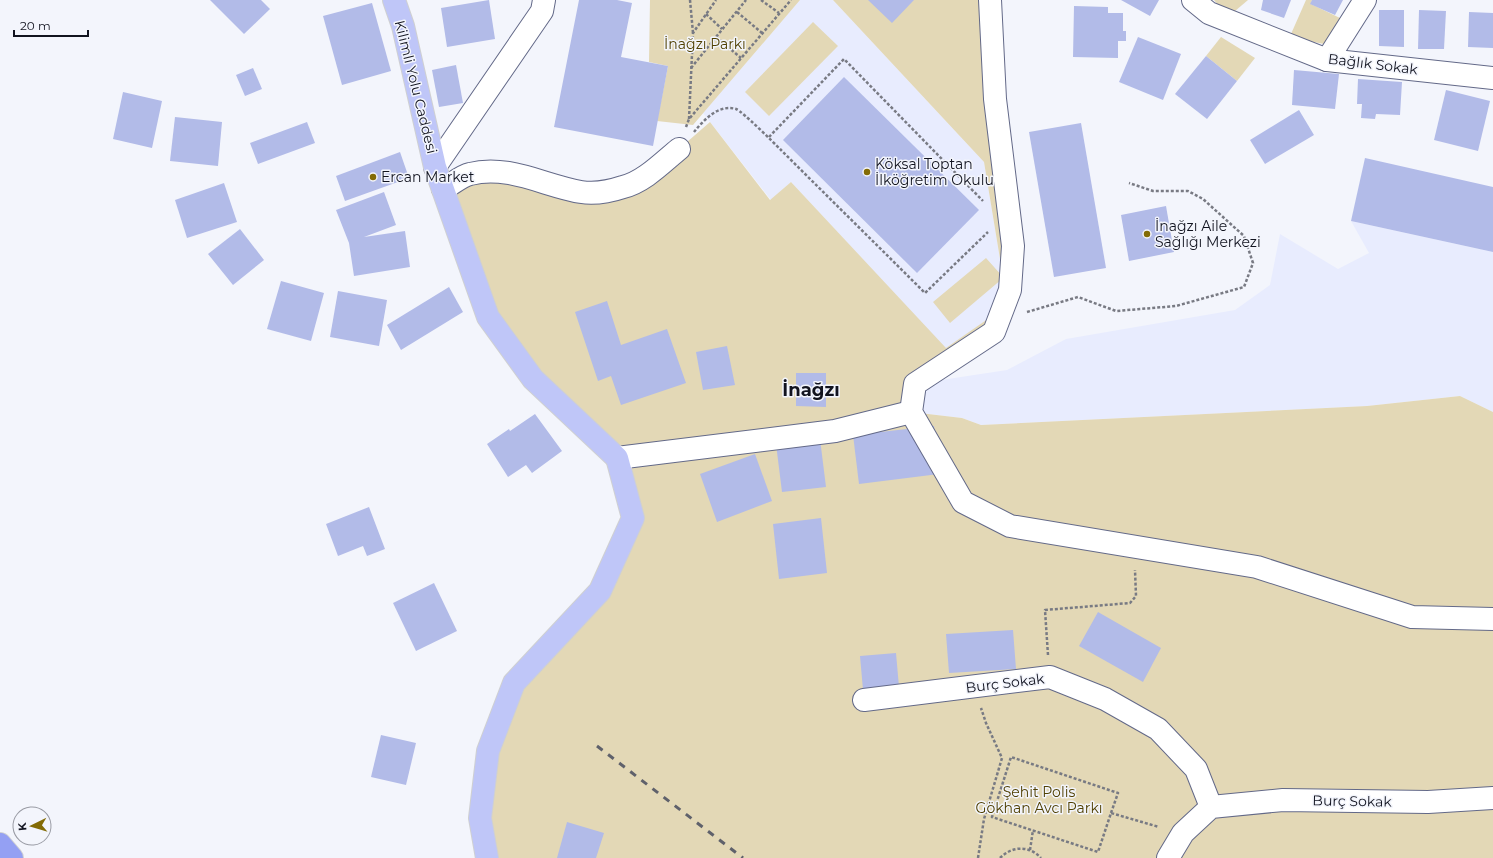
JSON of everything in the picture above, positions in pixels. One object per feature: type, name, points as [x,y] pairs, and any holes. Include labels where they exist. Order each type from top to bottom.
[{"type":"highway","points":[[0,844],[12,858]]},
{"type":"main road","name":"Kilimli Yolu Caddesi","points":[[394,0],[403,26],[435,167],[488,317],[533,379],[617,458]]},
{"type":"main road","points":[[487,858],[480,818],[488,751],[514,683],[600,591],[633,518],[617,458]]},
{"type":"street","points":[[435,167],[542,11],[544,0]]},
{"type":"street","points":[[990,0],[995,98],[1013,246],[1010,290],[994,332],[915,384],[911,412],[963,502],[1010,526],[1257,567],[1412,617],[1493,619]]},
{"type":"street","name":"Bağlık Sokak","points":[[1193,0],[1209,13],[1327,60],[1493,78]]},
{"type":"street","points":[[1327,60],[1364,0]]},
{"type":"street","points":[[443,189],[469,174],[498,172],[527,177],[582,192],[604,192],[625,187],[642,178],[679,149]]},
{"type":"street","points":[[617,458],[835,430],[911,412]]},
{"type":"street","name":"Burç Sokak","points":[[864,700],[1050,677],[1105,699],[1158,730],[1196,769],[1211,807],[1235,803],[1284,800],[1428,802],[1493,798]]},
{"type":"street","points":[[1168,858],[1183,833],[1211,807]]},
{"type":"path","points":[[679,149],[689,119],[693,33],[690,0]]},
{"type":"path","points":[[693,33],[716,0]]},
{"type":"path","points":[[691,68],[746,0]]},
{"type":"path","points":[[761,0],[779,13]]},
{"type":"path","points":[[689,119],[791,0]]},
{"type":"path","points":[[736,12],[762,33]]},
{"type":"path","points":[[706,14],[722,29]]},
{"type":"path","points":[[716,37],[741,58]]},
{"type":"path","points":[[769,138],[844,59],[989,206]]},
{"type":"path","points":[[679,149],[711,114],[727,108],[738,109],[925,293],[990,230]]},
{"type":"path","points":[[1003,308],[1025,312],[1078,297],[1116,311],[1176,306],[1244,287],[1253,263],[1244,236],[1203,199],[1188,191],[1153,191],[1129,184]]},
{"type":"path","points":[[1050,677],[1045,610],[1130,602],[1136,596],[1134,564],[1148,564],[1147,549]]},
{"type":"path","points":[[975,686],[986,723],[1002,755],[1001,764],[984,819],[978,858]]},
{"type":"path","points":[[1011,757],[1118,793],[1098,852],[992,816],[1006,774],[1011,757]]},
{"type":"path","points":[[1001,764],[1006,774]]},
{"type":"path","points":[[1111,814],[1183,833]]},
{"type":"path","points":[[1030,850],[1033,830]]},
{"type":"path","points":[[1000,858],[1005,853],[1013,849],[1022,848],[1030,850],[1041,858]]},
{"type":"shaded area","name":"Köksal Toptan İlköğretim Okulu","points":[[800,0],[833,0],[984,162],[1003,277],[992,316],[946,349],[791,182],[771,200],[703,113]]},
{"type":"shaded area","points":[[1351,221],[1493,252],[1493,412],[1460,396],[1367,406],[981,425],[962,418],[911,412],[915,384],[1007,370],[1066,339],[1235,310],[1270,285],[1280,234],[1338,269],[1369,253]]},
{"type":"green space","name":"İnağzı Parkı","points":[[650,0],[800,0],[693,125],[657,121],[668,66],[649,62]]},
{"type":"green space","name":"Şehit Polis Gökhan Avcı Parkı","points":[[833,0],[990,0],[1013,246],[994,332],[915,384],[911,412],[962,418],[981,425],[1367,406],[1460,396],[1493,412],[1493,858],[487,858],[480,818],[514,683],[600,591],[633,518],[617,458],[488,317],[443,189],[469,174],[604,191],[679,149],[710,122],[770,200],[791,182],[946,348],[992,316],[1002,279],[950,323],[933,302],[986,258],[1003,277],[984,162]]},
{"type":"green space","points":[[1214,0],[1248,0],[1228,17]]},
{"type":"green space","points":[[1306,0],[1312,0],[1311,4],[1342,19],[1333,38],[1324,44],[1304,40],[1291,34]]},
{"type":"green space","points":[[813,22],[838,46],[769,116],[745,92]]},
{"type":"green space","points":[[1221,37],[1255,58],[1237,81],[1206,56]]},
{"type":"building","points":[[210,0],[261,0],[270,9],[244,34]]},
{"type":"building","points":[[489,0],[495,39],[447,47],[441,8]]},
{"type":"building","points":[[579,0],[617,0],[632,3],[621,57],[668,66],[653,146],[554,127]]},
{"type":"building","points":[[868,0],[914,0],[892,23]]},
{"type":"building","points":[[1121,0],[1159,0],[1150,16]]},
{"type":"building","points":[[1263,0],[1291,0],[1284,18],[1261,10]]},
{"type":"building","points":[[1312,0],[1343,0],[1335,15],[1310,4]]},
{"type":"building","points":[[372,3],[391,71],[342,85],[323,16]]},
{"type":"building","points":[[1074,6],[1108,7],[1108,13],[1123,13],[1123,31],[1126,31],[1126,41],[1118,41],[1118,58],[1073,57]]},
{"type":"building","points":[[1379,10],[1404,10],[1404,47],[1379,46]]},
{"type":"building","points":[[1419,10],[1446,11],[1444,49],[1418,49]]},
{"type":"building","points":[[1469,12],[1493,13],[1493,48],[1468,47]]},
{"type":"building","points":[[1138,37],[1181,54],[1163,100],[1119,82]]},
{"type":"building","points":[[1206,56],[1237,81],[1207,119],[1175,94]]},
{"type":"building","points":[[456,65],[463,103],[439,107],[432,70]]},
{"type":"building","points":[[253,68],[262,89],[245,96],[236,75]]},
{"type":"building","points":[[1294,70],[1339,74],[1335,109],[1292,105]]},
{"type":"building","points":[[844,77],[979,210],[917,273],[783,140]]},
{"type":"building","points":[[1358,79],[1402,82],[1400,115],[1376,114],[1375,119],[1361,118],[1362,104],[1357,104]]},
{"type":"building","points":[[1446,90],[1490,101],[1478,151],[1434,140]]},
{"type":"building","points":[[123,92],[162,101],[152,148],[113,139]]},
{"type":"building","points":[[1299,110],[1314,135],[1265,164],[1250,140]]},
{"type":"building","points":[[175,117],[222,122],[218,166],[170,161]]},
{"type":"building","points":[[307,122],[315,143],[258,164],[250,143]]},
{"type":"building","points":[[1081,123],[1106,268],[1054,277],[1029,132]]},
{"type":"building","name":"Ercan Market","points":[[400,152],[409,178],[345,201],[336,176]]},
{"type":"building","points":[[1365,158],[1493,187],[1493,252],[1351,221]]},
{"type":"building","points":[[224,183],[237,222],[187,238],[175,200]]},
{"type":"building","points":[[384,192],[396,225],[364,237],[405,231],[410,267],[354,276],[349,243],[336,210]]},
{"type":"building","name":"İnağzı Aile Sağlığı Merkezi","points":[[1166,206],[1174,252],[1129,261],[1121,215]]},
{"type":"building","points":[[240,229],[264,260],[233,285],[208,254]]},
{"type":"building","points":[[281,281],[324,293],[311,341],[267,329]]},
{"type":"building","points":[[449,287],[463,312],[401,350],[387,325]]},
{"type":"building","points":[[338,291],[387,300],[379,346],[330,337]]},
{"type":"building","points":[[607,301],[621,345],[667,329],[686,383],[621,405],[611,376],[598,381],[575,312]]},
{"type":"building","points":[[727,346],[735,385],[703,390],[696,352]]},
{"type":"building","points":[[796,373],[826,373],[826,407],[796,406]]},
{"type":"building","points":[[535,414],[562,451],[532,473],[526,465],[508,477],[487,444]]},
{"type":"building","points":[[934,426],[939,474],[859,484],[853,435]]},
{"type":"building","points":[[820,439],[826,487],[782,492],[776,444]]},
{"type":"building","points":[[755,454],[772,501],[717,522],[700,474]]},
{"type":"building","points":[[369,507],[385,549],[367,556],[363,546],[338,556],[326,524]]},
{"type":"building","points":[[821,518],[827,573],[779,579],[773,524]]},
{"type":"building","points":[[434,583],[457,631],[416,651],[393,603]]},
{"type":"building","points":[[1098,612],[1161,648],[1143,682],[1079,646]]},
{"type":"building","points":[[1013,630],[1016,669],[949,673],[946,634]]},
{"type":"building","points":[[896,653],[899,687],[863,690],[860,656]]},
{"type":"building","points":[[381,735],[416,743],[406,785],[371,777]]},
{"type":"building","points":[[567,822],[604,833],[596,858],[557,858]]},
{"type":"railway","points":[[597,746],[743,858]]},
{"type":"place","name":"Köksal Toptan İlköğretim Okulu","points":[[867,172]]},
{"type":"place","name":"Ercan Market","points":[[373,177]]},
{"type":"place","name":"İnağzı Aile Sağlığı Merkezi","points":[[1147,234]]},
{"type":"district","name":"İnağzı","points":[[811,390]]}]
